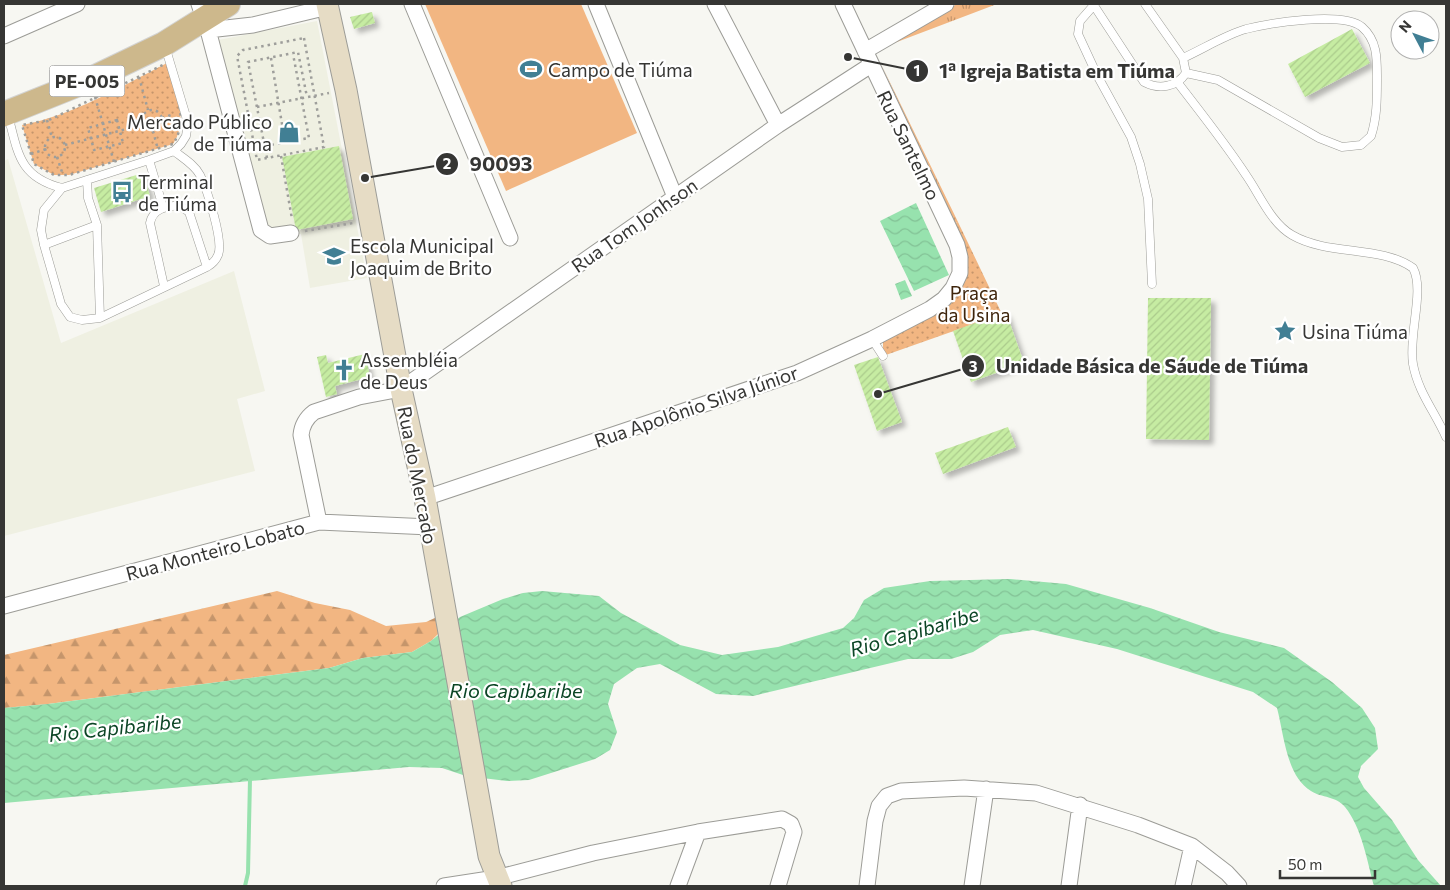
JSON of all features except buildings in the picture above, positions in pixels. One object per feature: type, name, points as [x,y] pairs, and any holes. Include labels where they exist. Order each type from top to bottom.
[{"type":"main road","name":"PE-005","points":[[6,114],[92,90],[228,4]]},
{"type":"main road","name":"Rua do Mercado","points":[[327,6],[346,90],[401,389],[425,498],[489,856],[498,882]]},
{"type":"street","points":[[4,36],[77,4]]},
{"type":"street","points":[[412,4],[510,238]]},
{"type":"street","points":[[596,4],[675,197]]},
{"type":"street","points":[[715,4],[778,125]]},
{"type":"street","name":"Rua Santelmo","points":[[843,4],[957,245],[960,257],[960,272],[953,288]]},
{"type":"street","name":"Rua Tom Jonhson","points":[[401,389],[778,125],[868,58],[946,4]]},
{"type":"street","points":[[292,233],[267,236],[261,230],[204,18],[253,25],[327,6]]},
{"type":"street","name":"Rua Apolônio Silva Júnior","points":[[425,498],[798,373],[872,339],[930,309],[944,299],[953,288]]},
{"type":"street","points":[[319,522],[301,435],[302,428],[309,416],[314,412],[359,397],[401,389]]},
{"type":"street","name":"Rua Monteiro Lobato","points":[[4,606],[319,522],[430,527]]},
{"type":"street","points":[[867,886],[875,821],[882,802],[893,793],[955,788],[1036,793],[1080,805],[1192,846],[1227,873],[1240,886]]},
{"type":"street","points":[[972,886],[986,789]]},
{"type":"street","points":[[1069,886],[1080,805]]},
{"type":"street","points":[[444,886],[498,882],[585,855],[698,832],[782,819],[793,827],[791,845],[778,886]]},
{"type":"street","points":[[678,886],[698,832]]},
{"type":"street","points":[[1182,886],[1192,846]]},
{"type":"lane","points":[[1145,4],[1183,58],[1186,73],[1178,83],[1157,87],[1144,82],[1093,4],[1080,21],[1078,34],[1097,76],[1131,137],[1140,164],[1148,199],[1152,284]]},
{"type":"lane","points":[[1183,58],[1244,29],[1273,24],[1332,19],[1346,20],[1356,24],[1372,41],[1377,52],[1377,104],[1371,136],[1361,145],[1342,147],[1319,138],[1218,80],[1186,73]]},
{"type":"lane","points":[[164,44],[188,123],[186,136],[174,151],[149,160],[115,166],[87,180],[62,188],[44,210],[41,230],[44,245],[65,312],[75,319],[100,318],[207,266],[219,252],[216,220],[200,174],[174,151]]},
{"type":"lane","points":[[1178,83],[1236,160],[1280,226],[1292,235],[1306,241],[1332,248],[1391,258],[1413,268],[1417,281],[1411,337],[1413,364],[1422,393],[1446,437]]},
{"type":"lane","points":[[6,114],[17,148],[28,171],[36,178],[62,188]]},
{"type":"lane","points":[[149,160],[163,207]]},
{"type":"lane","points":[[87,180],[88,198],[97,225],[100,318]]},
{"type":"lane","points":[[164,286],[150,223],[152,215],[163,207],[179,205],[189,212],[207,266]]},
{"type":"lane","points":[[44,245],[97,225]]},
{"type":"lane","points":[[872,339],[883,356]]},
{"type":"path","points":[[304,38],[324,147],[281,156],[257,160],[237,56],[243,50],[304,38]]},
{"type":"path","points":[[267,158],[248,62],[298,52],[307,97]]},
{"type":"path","points":[[265,146],[309,138],[293,53]]},
{"type":"path","points":[[271,58],[285,142]]},
{"type":"path","points":[[167,63],[180,112],[181,132],[173,144],[115,166],[63,175],[54,175],[34,164],[22,125],[47,120],[92,90],[139,77],[167,63]]},
{"type":"path","points":[[139,77],[148,110]]},
{"type":"path","points":[[92,90],[115,166]]},
{"type":"path","points":[[257,107],[346,90]]},
{"type":"path","points":[[148,110],[155,110],[162,118],[161,125],[153,131],[146,130],[141,118],[148,110]]},
{"type":"path","points":[[162,118],[180,112]]},
{"type":"path","points":[[47,120],[52,138]]},
{"type":"path","points":[[117,120],[119,130],[123,142],[94,150],[88,128],[117,120]]},
{"type":"path","points":[[65,145],[142,124]]},
{"type":"path","points":[[153,131],[158,150]]},
{"type":"path","points":[[57,157],[48,154],[47,142],[52,138],[61,139],[65,145]]},
{"type":"path","points":[[57,157],[62,154],[65,145]]},
{"type":"path","points":[[31,154],[46,148]]},
{"type":"path","points":[[281,156],[292,233],[369,220]]},
{"type":"path","points":[[57,157],[63,175]]},
{"type":"shaded area","name":"Mercado Público de Tiúma","points":[[317,21],[367,278],[310,288],[301,234],[262,240],[218,40]]},
{"type":"shaded area","points":[[8,159],[61,343],[234,271],[265,391],[237,399],[255,471],[4,536],[4,161]]},
{"type":"green space","name":"Campo de Tiúma","points":[[425,4],[581,4],[637,133],[506,191]]},
{"type":"green space","points":[[957,4],[997,4],[889,45]]},
{"type":"green space","points":[[167,63],[179,104],[180,115],[178,134],[173,144],[69,175],[54,175],[34,164],[22,125],[78,107],[114,91]]},
{"type":"green space","points":[[881,64],[958,222],[954,223]]},
{"type":"green space","name":"Praça da Usina","points":[[958,222],[1002,314],[883,356],[883,341],[958,290],[954,223]]},
{"type":"green space","points":[[277,591],[315,603],[350,610],[386,626],[426,622],[437,617],[441,631],[431,641],[412,652],[363,658],[329,668],[4,708],[4,655]]},
{"type":"water","points":[[916,203],[949,275],[914,291],[880,221]]},
{"type":"water","points":[[905,280],[912,296],[901,300],[895,284]]},
{"type":"water","name":"Rio Capibaribe","points":[[1010,579],[1066,584],[1150,608],[1219,632],[1284,648],[1332,682],[1362,708],[1375,728],[1378,749],[1361,766],[1358,777],[1364,788],[1392,820],[1418,860],[1441,886],[1374,886],[1363,845],[1351,815],[1341,803],[1311,791],[1303,784],[1296,775],[1287,754],[1277,708],[1253,692],[1117,649],[1033,630],[1000,635],[973,652],[951,659],[908,659],[753,696],[716,694],[660,664],[637,668],[614,684],[608,704],[617,732],[610,750],[595,759],[529,780],[507,781],[466,776],[442,768],[409,767],[4,803],[4,708],[329,668],[363,658],[412,652],[431,641],[460,617],[503,599],[523,593],[542,591],[599,596],[621,613],[680,645],[722,655],[778,647],[843,628],[854,618],[864,600],[884,588],[930,581]]},
{"type":"waterway","points":[[245,886],[248,873],[250,779]]},
{"type":"place","name":"1ª Igreja Batista em Tiúma","points":[[848,57]]},
{"type":"place","name":"Campo de Tiúma","points":[[531,69]]},
{"type":"place","name":"Mercado Público de Tiúma","points":[[289,132]]},
{"type":"place","name":"90093","points":[[365,178]]},
{"type":"place","name":"Terminal de Tiúma","points":[[122,192]]},
{"type":"place","name":"Escola Municipal Joaquim de Brito","points":[[334,256]]},
{"type":"place","name":"Usina Tiúma","points":[[1285,331]]},
{"type":"place","name":"Assembléia de Deus","points":[[344,370]]},
{"type":"place","name":"Unidade Básica de Sáude de Tiúma","points":[[878,394]]}]
